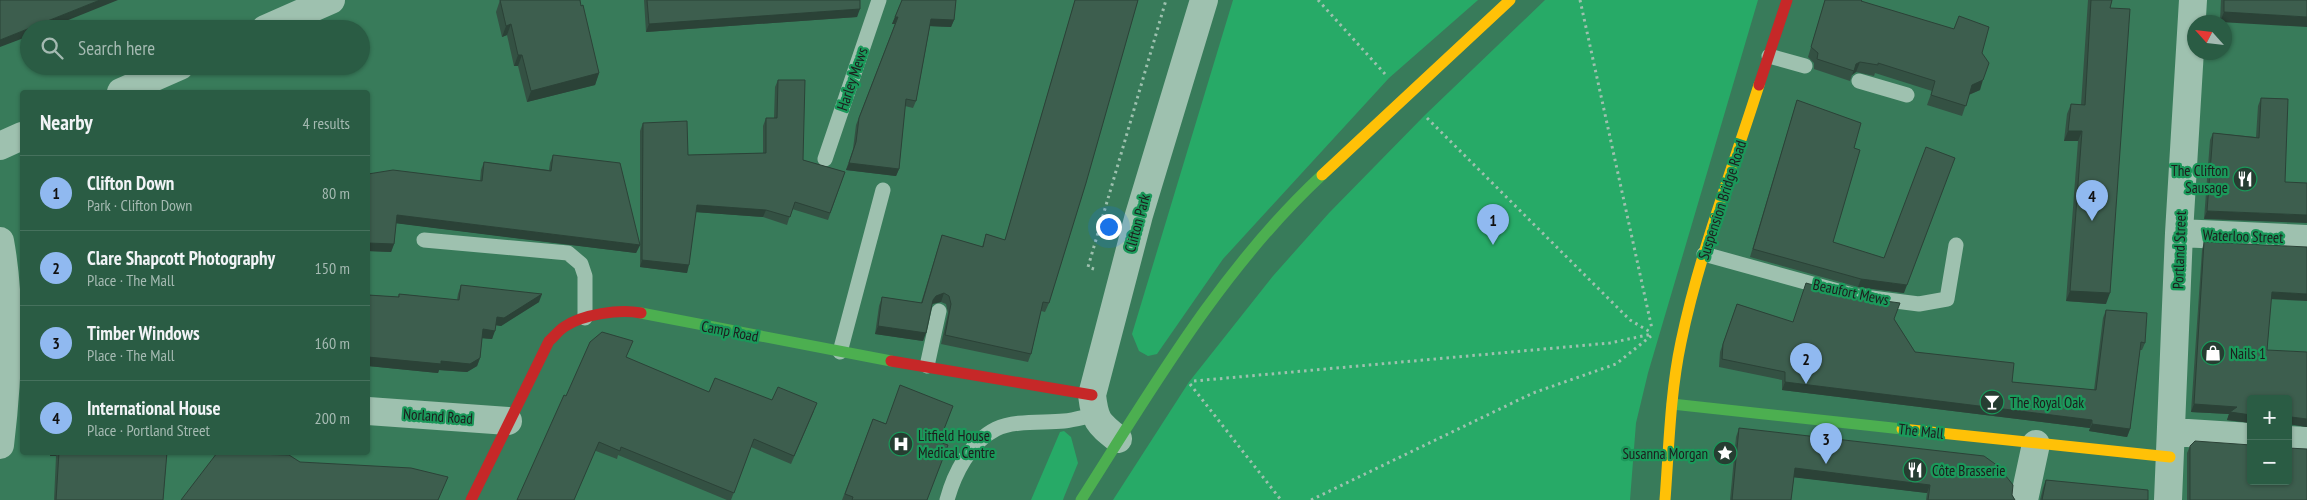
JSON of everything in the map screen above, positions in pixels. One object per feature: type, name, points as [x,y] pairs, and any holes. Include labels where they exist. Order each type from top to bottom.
[{"type":"street","points":[[285,20],[331,0]]},
{"type":"street","points":[[1081,500],[1118,439],[1233,271],[1308,188],[1407,98],[1510,0]]},
{"type":"street","name":"Suspension Bridge Road","points":[[1665,500],[1672,404],[1681,342],[1704,254],[1787,0]]},
{"type":"street","name":"Portland Street","points":[[2168,500],[2179,233],[2193,0]]},
{"type":"street","name":"Clifton Park","points":[[1093,405],[1139,215],[1204,2]]},
{"type":"street","points":[[126,90],[160,75]]},
{"type":"street","points":[[0,146],[20,137]]},
{"type":"street","name":"Waterloo Street","points":[[2179,233],[2307,239]]},
{"type":"street","points":[[0,241],[5,267],[15,387],[0,445]]},
{"type":"street","name":"Camp Road","points":[[471,500],[508,421],[549,341],[564,327],[585,318],[629,311],[840,352],[927,366],[1093,405]]},
{"type":"street","name":"The Mall","points":[[1672,404],[2036,444],[2171,445],[2247,437]]},
{"type":"street","points":[[1093,405],[1103,427],[1118,439]]},
{"type":"street","name":"Norland Road","points":[[370,411],[508,421]]},
{"type":"street","points":[[2292,440],[2307,441]]},
{"type":"street","points":[[2024,500],[2036,444]]},
{"type":"lane","name":"Harley Mews","points":[[825,159],[879,0]]},
{"type":"lane","points":[[1769,56],[1805,66]]},
{"type":"lane","points":[[1859,81],[1907,96]]},
{"type":"lane","points":[[840,352],[883,190]]},
{"type":"lane","points":[[424,240],[568,254],[581,264],[585,276],[585,318]]},
{"type":"lane","name":"Beaufort Mews","points":[[1704,254],[1856,296],[1920,304],[1947,299],[1956,245]]},
{"type":"lane","points":[[927,366],[939,311]]},
{"type":"lane","points":[[947,500],[960,467],[979,441],[996,429],[1016,424],[1065,421],[1093,405]]},
{"type":"path","points":[[1318,0],[1407,98],[1630,320],[1653,334]]},
{"type":"path","points":[[1580,0],[1653,334]]},
{"type":"path","points":[[1281,500],[1189,382],[1610,343],[1653,334]]},
{"type":"path","points":[[1311,500],[1533,393],[1616,364],[1653,334]]},
{"type":"green space","points":[[1233,0],[1478,0],[1389,78],[1223,259],[1157,354],[1148,356],[1139,351],[1132,334]]},
{"type":"green space","points":[[1545,0],[1758,0],[1648,373],[1636,423],[1630,500],[1113,500],[1189,382],[1273,276],[1329,213],[1425,115]]},
{"type":"green space","points":[[1064,431],[1071,437],[1078,463],[1063,500],[1031,500],[1060,432]]},
{"type":"building","points":[[0,0],[100,0],[50,20],[20,20],[20,32],[0,40]]},
{"type":"building","points":[[500,0],[580,0],[581,6],[583,5],[599,73],[531,91],[522,55],[518,55],[511,24],[506,26]]},
{"type":"building","points":[[647,0],[860,0],[860,9],[649,24]]},
{"type":"building","points":[[902,0],[956,0],[954,20],[931,19],[916,101],[906,99],[899,169],[849,163],[856,142],[859,118],[898,17],[895,17]]},
{"type":"building","points":[[1075,0],[1138,0],[1086,183],[1049,303],[1043,302],[1031,354],[945,335],[951,304],[949,296],[944,293],[936,296],[933,300],[926,333],[878,326],[882,297],[922,303],[942,235],[983,247],[986,234],[1005,240]]},
{"type":"building","points":[[1825,0],[1862,0],[1954,29],[1959,16],[1989,27],[1982,53],[1989,63],[1983,80],[1972,85],[1966,106],[1931,95],[1935,81],[1878,63],[1878,65],[1860,62],[1856,64],[1854,71],[1817,59],[1818,53],[1811,47]]},
{"type":"building","points":[[2091,0],[2112,0],[2110,8],[2130,9],[2110,293],[2070,291],[2082,131],[2068,131],[2071,104],[2085,105]]},
{"type":"building","points":[[2224,0],[2307,0],[2307,17],[2224,12]]},
{"type":"building","points":[[778,80],[805,80],[803,160],[845,172],[830,213],[795,202],[790,217],[766,210],[697,205],[689,265],[642,260],[643,123],[687,121],[688,155],[766,153],[766,118],[777,118]]},
{"type":"building","points":[[2261,98],[2288,99],[2285,182],[2307,183],[2307,215],[2207,211],[2213,133],[2259,138]]},
{"type":"building","points":[[1797,100],[1861,123],[1854,148],[1860,150],[1833,242],[1884,258],[1926,147],[1955,158],[1907,285],[1861,279],[1753,249]]},
{"type":"building","points":[[553,155],[620,163],[640,245],[397,215],[394,244],[370,243],[370,174],[393,170],[482,181],[484,162],[551,171]]},
{"type":"building","points":[[2204,242],[2307,247],[2307,294],[2272,292],[2267,350],[2307,352],[2307,419],[2292,417],[2292,395],[2247,395],[2247,414],[2230,412],[2237,407],[2194,404]]},
{"type":"building","points":[[1806,283],[1856,297],[1900,303],[1894,319],[1915,352],[2014,363],[2012,382],[2096,390],[2106,310],[2147,313],[2145,343],[2141,342],[2130,429],[2092,424],[2092,420],[1785,382],[1785,372],[1722,359],[1723,344],[1737,304],[1793,322]]},
{"type":"building","points":[[461,285],[542,294],[504,318],[497,317],[495,331],[483,329],[480,358],[470,364],[441,361],[441,364],[370,357],[370,295],[399,297],[399,294],[459,300]]},
{"type":"building","points":[[602,332],[633,341],[626,357],[709,392],[715,378],[772,400],[778,387],[817,403],[794,456],[754,439],[734,493],[621,447],[620,451],[599,442],[574,500],[517,500],[590,342]]},
{"type":"building","name":"Litfield House Medical Centre","points":[[900,385],[953,406],[939,442],[948,445],[927,500],[852,500],[853,497],[845,494],[873,419],[886,424]]},
{"type":"building","points":[[1739,428],[1984,456],[1998,466],[2013,485],[2012,495],[2015,500],[1928,500],[1930,485],[1795,468],[1791,500],[1732,500]]},
{"type":"building","points":[[2195,441],[2247,445],[2247,485],[2292,485],[2292,448],[2307,449],[2307,500],[2190,500],[2190,446]]},
{"type":"building","points":[[59,455],[167,455],[163,500],[56,500]]},
{"type":"building","points":[[215,455],[289,455],[300,462],[411,468],[448,477],[438,500],[181,500]]},
{"type":"building","points":[[2046,480],[2148,490],[2148,500],[2042,500]]},
{"type":"traffic: fast","points":[[1081,500],[1163,372],[1221,289],[1252,249],[1322,175]]},
{"type":"traffic: fast","points":[[641,313],[891,361]]},
{"type":"traffic: fast","points":[[1672,404],[1902,429]]},
{"type":"traffic: slow","points":[[1322,175],[1510,0]]},
{"type":"traffic: slow","points":[[1665,500],[1672,401],[1677,362],[1688,309],[1706,245],[1759,85]]},
{"type":"traffic: slow","points":[[1902,429],[2170,457]]},
{"type":"traffic: jam","points":[[1759,85],[1787,0]]},
{"type":"traffic: jam","points":[[471,500],[549,341],[564,327],[581,319],[612,312],[641,313]]},
{"type":"traffic: jam","points":[[891,361],[1092,395]]},
{"type":"place","name":"The Clifton Sausage","points":[[2245,179]]},
{"type":"place","name":"International House","points":[[2092,221]]},
{"type":"place","name":"Clifton Down","points":[[1493,245]]},
{"type":"place","name":"Nails 1","points":[[2213,353]]},
{"type":"place","name":"Clare Shapcott Photography","points":[[1806,384]]},
{"type":"place","name":"The Royal Oak","points":[[1992,402]]},
{"type":"place","name":"Litfield House Medical Centre","points":[[901,444]]},
{"type":"place","name":"Susanna Morgan","points":[[1725,453]]},
{"type":"place","name":"Timber Windows","points":[[1826,464]]},
{"type":"place","name":"Côte Brasserie","points":[[1915,470]]}]
